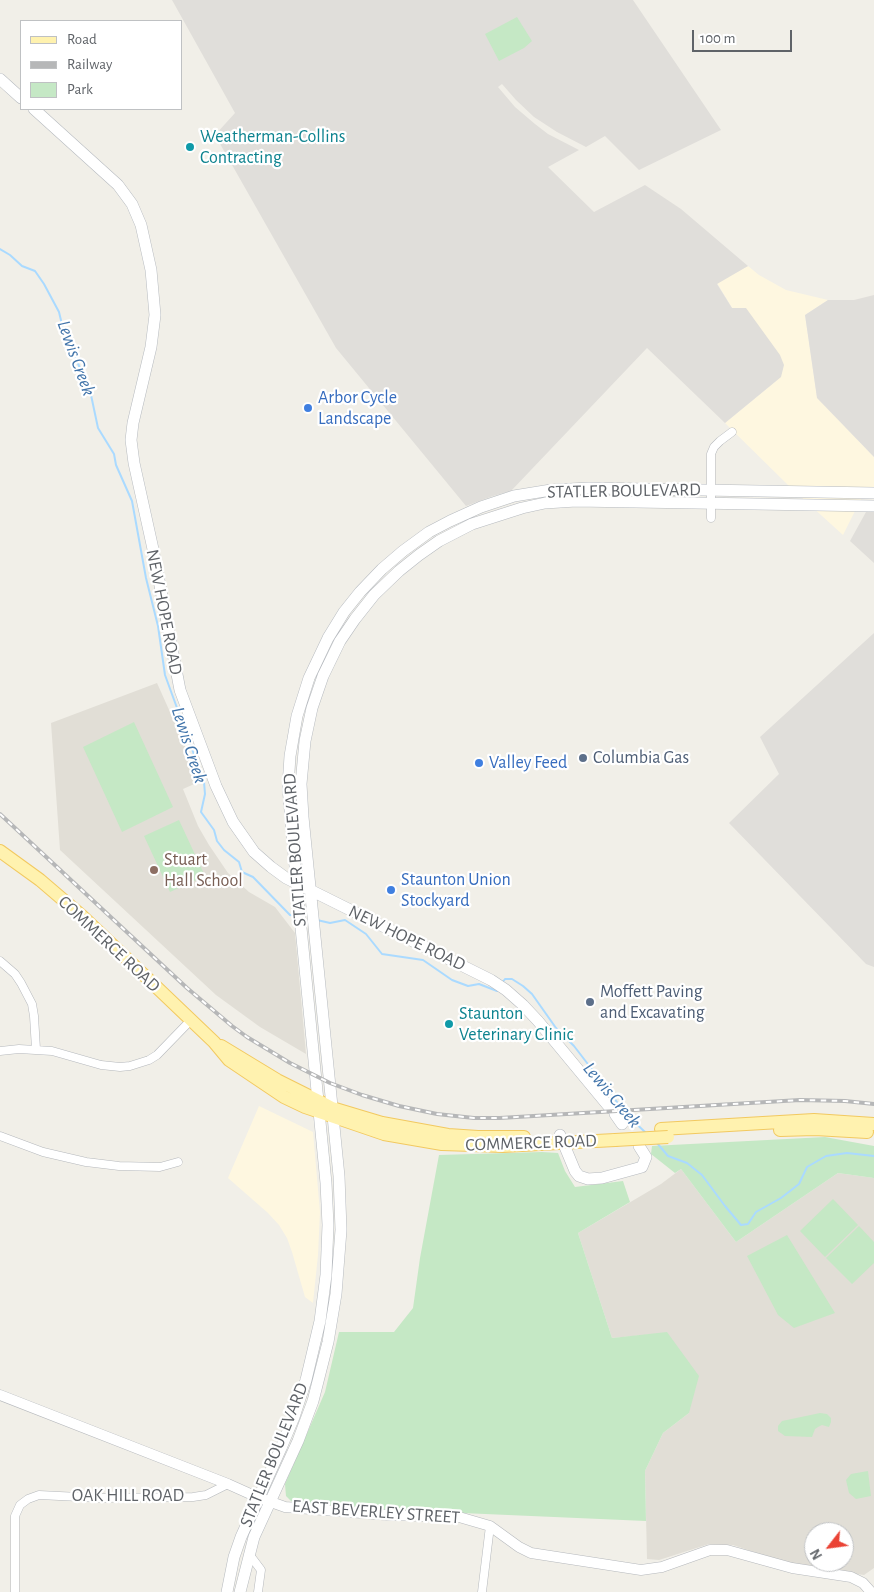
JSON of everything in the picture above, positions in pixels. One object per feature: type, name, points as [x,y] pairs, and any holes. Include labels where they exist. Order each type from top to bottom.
[{"type":"main road","points":[[0,79],[20,97]]},
{"type":"main road","name":"NEW HOPE ROAD","points":[[35,110],[114,181],[129,199],[139,220],[151,270],[155,315],[151,347],[133,423],[132,446],[136,475],[153,549],[176,675],[196,736],[228,813],[250,847],[272,868],[311,894],[500,986],[518,1000],[615,1116]]},
{"type":"main road","name":"STATLER BOULEVARD","points":[[228,1592],[234,1557],[258,1497],[294,1417],[306,1380],[320,1321],[326,1274],[328,1225],[326,1183],[288,787],[295,725],[303,694],[318,657],[337,623],[363,589],[392,560],[422,537],[450,521],[490,504],[522,494],[579,488],[874,493]]},
{"type":"main road","name":"STATLER BOULEVARD","points":[[240,1592],[249,1554],[258,1529],[298,1442],[310,1409],[323,1363],[335,1306],[340,1256],[339,1176],[301,789],[302,757],[310,716],[323,676],[343,638],[366,605],[389,580],[419,555],[450,535],[480,521],[522,508],[545,503],[576,500],[874,506]]},
{"type":"main road","name":"COMMERCE ROAD","points":[[0,851],[70,905],[214,1042],[319,1107],[333,1112],[382,1124],[441,1134],[561,1139],[664,1133],[814,1120],[874,1124]]},
{"type":"main road","points":[[272,868],[284,865],[294,856]]},
{"type":"main road","points":[[313,919],[316,912],[329,904]]},
{"type":"main road","name":"COMMERCE ROAD","points":[[664,1133],[815,1129],[874,1132]]},
{"type":"main road","points":[[561,1139],[575,1171],[579,1176],[588,1179],[602,1178],[642,1167],[646,1158],[639,1146]]},
{"type":"street","points":[[711,518],[712,454],[714,447],[732,432]]},
{"type":"street","points":[[0,961],[21,983],[32,1004],[36,1032],[36,1049]]},
{"type":"street","points":[[0,1051],[36,1049],[63,1053],[101,1065],[120,1068],[149,1060],[157,1055],[190,1021]]},
{"type":"street","points":[[0,1136],[43,1152],[86,1162],[119,1166],[160,1167],[178,1162]]},
{"type":"street","name":"EAST BEVERLEY STREET","points":[[0,1395],[286,1507],[379,1515],[459,1517],[490,1526],[519,1547],[531,1553],[646,1570],[668,1565],[710,1550],[720,1549],[792,1568],[851,1578],[863,1583],[871,1592]]},
{"type":"street","name":"OAK HILL ROAD","points":[[15,1592],[15,1516],[17,1509],[25,1500],[39,1495],[100,1498],[206,1495],[228,1484]]},
{"type":"street","points":[[482,1592],[490,1526]]},
{"type":"street","points":[[249,1554],[261,1570],[258,1592]]},
{"type":"shaded area","points":[[172,0],[633,0],[721,130],[639,170],[605,136],[586,147],[534,117],[502,84],[498,87],[515,107],[535,124],[548,134],[579,150],[548,167],[594,212],[645,185],[681,209],[748,266],[717,284],[732,308],[746,308],[780,355],[784,365],[781,377],[725,423],[647,348],[511,491],[466,506],[336,348],[215,135],[235,113]]},
{"type":"shaded area","points":[[748,266],[759,275],[786,290],[828,300],[805,315],[817,397],[874,457],[874,487],[867,487],[843,535],[789,486],[725,423],[776,381],[717,283]]},
{"type":"shaded area","points":[[874,295],[874,457],[817,398],[805,315],[828,300],[854,300]]},
{"type":"shaded area","points":[[866,512],[874,512],[874,563],[850,541]]},
{"type":"shaded area","points":[[874,633],[874,967],[866,964],[729,823],[779,774],[760,737]]},
{"type":"shaded area","name":"Stuart Hall School","points":[[157,683],[201,781],[183,789],[198,826],[228,873],[249,892],[275,907],[295,933],[306,1054],[260,1027],[216,995],[60,850],[51,723]]},
{"type":"shaded area","points":[[259,1106],[313,1132],[320,1212],[313,1303],[305,1297],[287,1238],[279,1225],[228,1178]]},
{"type":"shaded area","points":[[681,1169],[736,1242],[838,1173],[874,1178],[874,1568],[864,1575],[842,1572],[854,1572],[854,1522],[804,1522],[804,1567],[792,1565],[733,1545],[709,1544],[659,1560],[647,1559],[645,1471],[663,1433],[689,1413],[667,1333],[612,1338],[578,1233],[661,1184]]},
{"type":"green space","points":[[517,17],[532,41],[524,48],[499,61],[485,34]]},
{"type":"green space","points":[[134,722],[173,807],[122,832],[83,747]]},
{"type":"green space","points":[[179,820],[205,876],[170,892],[144,836]]},
{"type":"green space","points":[[825,1137],[874,1146],[874,1178],[838,1173],[736,1242],[681,1169],[675,1173],[651,1154],[652,1146]]},
{"type":"green space","points":[[558,1153],[565,1171],[575,1187],[623,1181],[630,1202],[578,1233],[612,1338],[667,1332],[699,1376],[689,1413],[663,1433],[645,1471],[646,1521],[294,1504],[286,1496],[285,1484],[325,1392],[339,1332],[394,1332],[413,1308],[439,1155]]},
{"type":"green space","points":[[833,1199],[858,1225],[825,1257],[800,1231]]},
{"type":"green space","points":[[859,1226],[874,1242],[874,1263],[852,1284],[826,1258]]},
{"type":"green space","points":[[787,1235],[835,1313],[794,1328],[778,1315],[747,1256]]},
{"type":"green space","points":[[820,1413],[827,1414],[831,1418],[831,1422],[829,1427],[822,1425],[815,1429],[812,1437],[785,1436],[778,1431],[778,1426],[782,1421]]},
{"type":"green space","points":[[868,1471],[871,1496],[856,1499],[849,1493],[846,1480],[851,1474]]},
{"type":"waterway","name":"Lewis Creek","points":[[0,249],[22,266],[35,271],[59,312],[64,333],[80,368],[81,379],[91,395],[98,428],[114,454],[116,465],[132,501],[146,578],[158,626],[165,675],[204,782],[205,794],[201,812],[214,830],[217,841],[224,850],[239,862],[242,872],[253,877],[290,915],[296,916]]},
{"type":"waterway","name":"Lewis Creek","points":[[317,920],[330,923],[345,920],[366,934],[382,954],[423,960],[452,980],[468,986],[479,984],[497,991],[498,989]]},
{"type":"waterway","name":"Lewis Creek","points":[[502,983],[505,979],[512,979],[532,994],[556,1028],[574,1046],[627,1115],[646,1133]]},
{"type":"waterway","name":"Lewis Creek","points":[[657,1143],[668,1156],[687,1163],[702,1175],[741,1225],[748,1224],[756,1212],[781,1198],[799,1184],[807,1167],[826,1156],[847,1153],[874,1156]]},
{"type":"railway","points":[[0,814],[187,988],[232,1026],[290,1063],[330,1083],[362,1095],[399,1106],[437,1114],[474,1118],[800,1100],[874,1104]]},
{"type":"place","name":"Weatherman-Collins Contracting","points":[[190,147]]},
{"type":"place","name":"Arbor Cycle Landscape","points":[[308,408]]},
{"type":"place","name":"Columbia Gas","points":[[583,758]]},
{"type":"place","name":"Valley Feed","points":[[479,763]]},
{"type":"place","name":"Stuart Hall School","points":[[154,870]]},
{"type":"place","name":"Staunton Union Stockyard","points":[[391,890]]},
{"type":"place","name":"Moffett Paving and Excavating","points":[[590,1002]]},
{"type":"place","name":"Staunton Veterinary Clinic","points":[[449,1024]]}]
